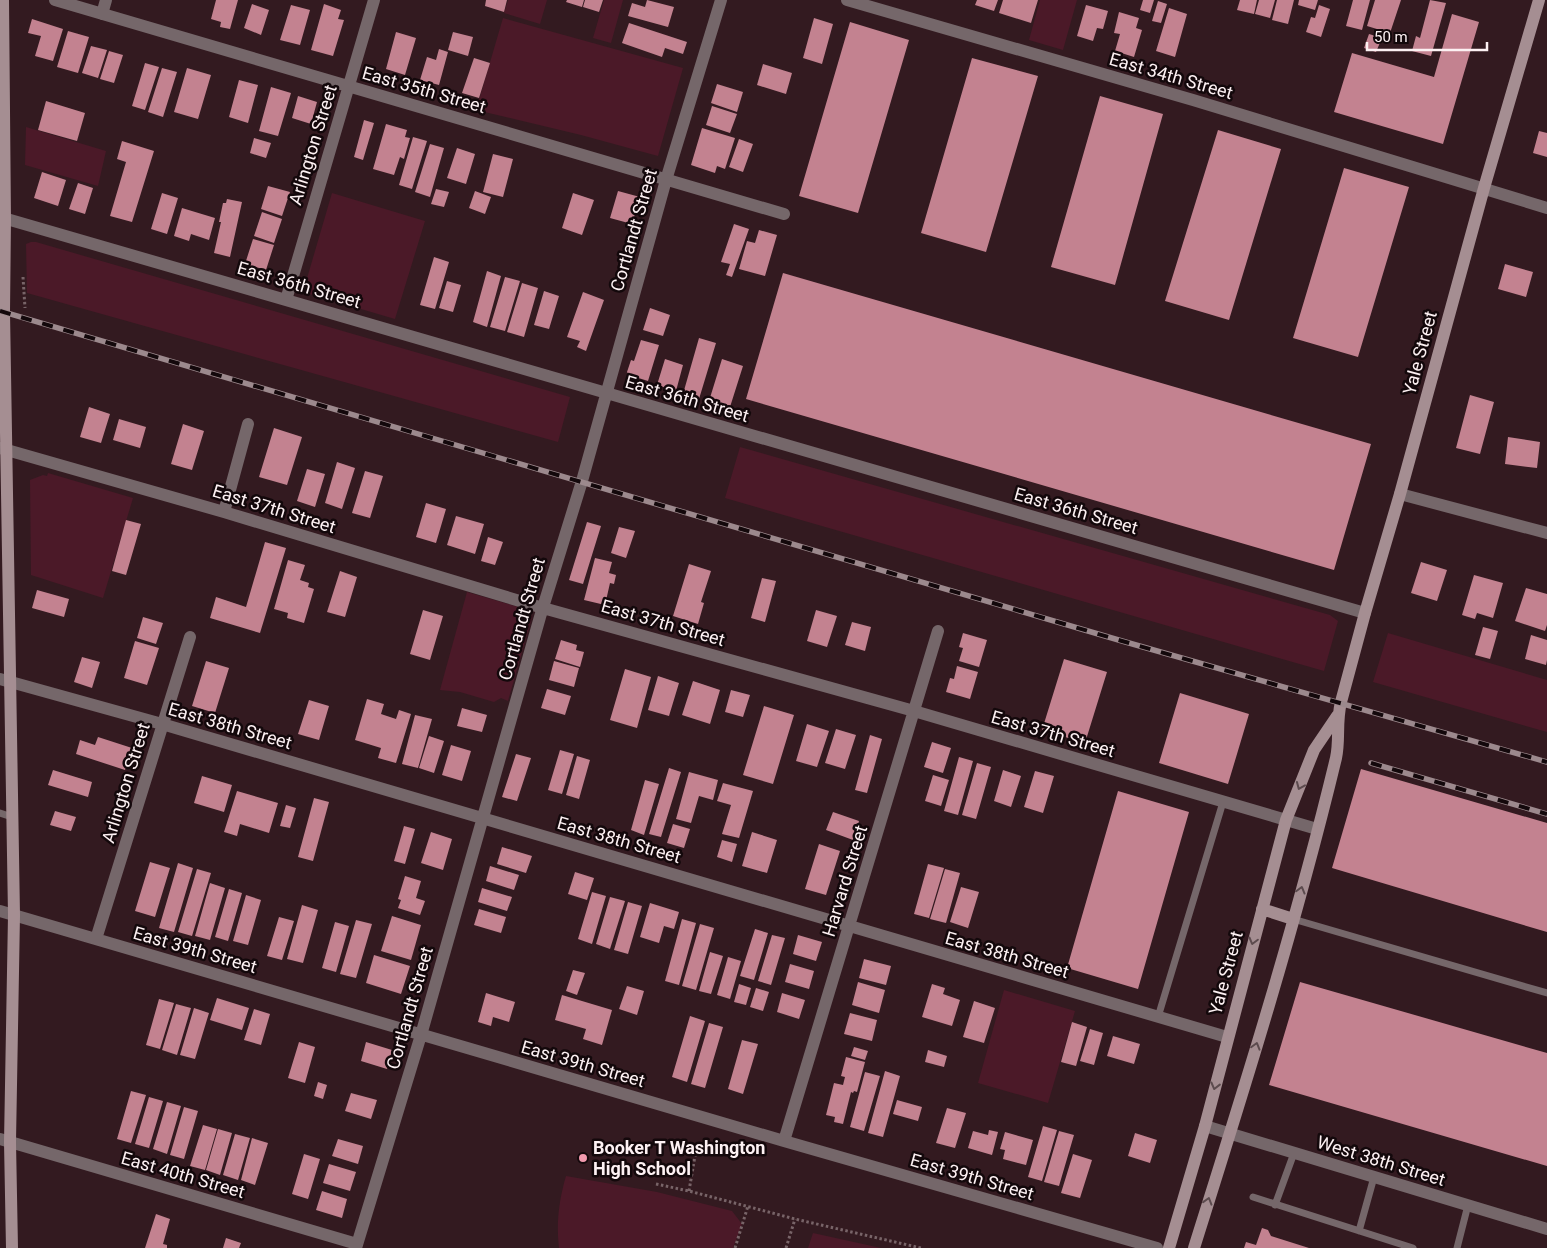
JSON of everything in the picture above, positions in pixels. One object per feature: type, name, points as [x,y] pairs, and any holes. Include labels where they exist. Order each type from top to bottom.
[{"type":"main road","points":[[3,0],[2,218],[6,815],[14,915],[5,1141],[12,1248]]},
{"type":"main road","name":"Yale Street","points":[[1194,1248],[1230,1134],[1293,919],[1336,756],[1338,715],[1365,613],[1538,0]]},
{"type":"main road","name":"Yale Street","points":[[1169,1248],[1205,1126],[1227,1037],[1286,820],[1314,750],[1338,715]]},
{"type":"main road","points":[[1262,909],[1293,919]]},
{"type":"street","name":"East 35th Street","points":[[56,0],[784,214]]},
{"type":"street","points":[[102,14],[106,0]]},
{"type":"street","name":"Arlington Street","points":[[286,300],[374,0]]},
{"type":"street","name":"Cortlandt Street","points":[[356,1246],[421,1034],[543,608],[582,481],[666,180],[722,0]]},
{"type":"street","name":"East 34th Street","points":[[847,0],[1194,100],[1547,208]]},
{"type":"street","name":"East 36th Street","points":[[2,218],[1365,613]]},
{"type":"street","points":[[224,512],[248,424]]},
{"type":"street","name":"East 37th Street","points":[[3,448],[543,608],[914,711],[1317,830]]},
{"type":"street","points":[[1400,494],[1547,532]]},
{"type":"street","name":"Harvard Street","points":[[784,1141],[938,631]]},
{"type":"street","name":"Arlington Street","points":[[96,939],[190,637]]},
{"type":"street","name":"East 38th Street","points":[[5,680],[162,724],[1227,1037]]},
{"type":"street","name":"East 39th Street","points":[[0,911],[784,1141],[1157,1248]]},
{"type":"street","name":"West 38th Street","points":[[1205,1126],[1547,1230]]},
{"type":"street","name":"East 40th Street","points":[[5,1141],[356,1246]]},
{"type":"lane","points":[[1158,1017],[1223,802]]},
{"type":"lane","points":[[1293,919],[1547,993]]},
{"type":"lane","points":[[1275,1204],[1294,1153]]},
{"type":"lane","points":[[1359,1231],[1374,1177]]},
{"type":"lane","points":[[1253,1197],[1413,1248]]},
{"type":"lane","points":[[1457,1248],[1468,1206]]},
{"type":"path","points":[[23,277],[24,308]]},
{"type":"path","points":[[689,1190],[697,1144]]},
{"type":"path","points":[[656,1184],[689,1190],[794,1219],[921,1248]]},
{"type":"path","points":[[735,1248],[748,1206]]},
{"type":"path","points":[[786,1248],[794,1219]]},
{"type":"shaded area","points":[[508,0],[547,0],[540,24],[504,13]]},
{"type":"shaded area","points":[[604,0],[623,0],[611,43],[593,38]]},
{"type":"shaded area","points":[[1040,0],[1077,0],[1063,50],[1029,40]]},
{"type":"shaded area","points":[[503,18],[683,68],[658,156],[476,110]]},
{"type":"shaded area","points":[[26,127],[106,151],[98,186],[25,165]]},
{"type":"shaded area","points":[[332,193],[425,221],[395,319],[303,292]]},
{"type":"shaded area","points":[[31,242],[570,397],[558,442],[27,293],[26,244]]},
{"type":"shaded area","points":[[740,447],[1330,615],[1338,621],[1324,671],[725,498]]},
{"type":"shaded area","points":[[48,473],[133,498],[103,598],[31,575],[30,480],[43,475],[47,476]]},
{"type":"shaded area","points":[[467,592],[529,610],[532,617],[508,701],[501,698],[494,702],[460,692],[440,690]]},
{"type":"shaded area","points":[[1388,633],[1547,680],[1547,732],[1373,682]]},
{"type":"shaded area","points":[[1004,990],[1075,1011],[1048,1103],[978,1083]]},
{"type":"shaded area","points":[[566,1176],[657,1192],[732,1211],[742,1224],[733,1248],[559,1248],[559,1212]]},
{"type":"shaded area","points":[[813,1233],[881,1248],[808,1248]]},
{"type":"building","points":[[216,0],[238,0],[230,29],[220,27],[221,22],[211,19]]},
{"type":"building","points":[[486,0],[507,0],[504,12],[485,6]]},
{"type":"building","points":[[567,0],[584,0],[582,7],[566,2]]},
{"type":"building","points":[[585,0],[603,0],[599,12],[583,7]]},
{"type":"building","points":[[647,0],[674,7],[668,27],[628,16],[632,3],[645,7]]},
{"type":"building","points":[[977,0],[998,0],[994,11],[975,5]]},
{"type":"building","points":[[1003,0],[1038,0],[1031,23],[999,13]]},
{"type":"building","points":[[1143,0],[1154,0],[1150,13],[1140,10]]},
{"type":"building","points":[[1240,0],[1257,0],[1254,14],[1237,10]]},
{"type":"building","points":[[1259,0],[1275,0],[1270,18],[1255,14]]},
{"type":"building","points":[[1277,0],[1294,0],[1288,24],[1272,20]]},
{"type":"building","points":[[1299,0],[1318,0],[1315,10],[1298,5]]},
{"type":"building","points":[[1353,0],[1370,0],[1362,30],[1346,26]]},
{"type":"building","points":[[1375,0],[1401,0],[1390,33],[1367,26]]},
{"type":"building","points":[[1430,0],[1446,3],[1431,56],[1412,51],[1416,36],[1420,38]]},
{"type":"building","points":[[1158,1],[1167,4],[1161,23],[1152,21]]},
{"type":"building","points":[[252,4],[269,10],[261,35],[244,28]]},
{"type":"building","points":[[324,4],[341,10],[338,19],[344,20],[333,56],[311,50]]},
{"type":"building","points":[[291,5],[310,10],[300,45],[280,40]]},
{"type":"building","points":[[1086,5],[1108,11],[1103,29],[1097,28],[1093,41],[1077,36]]},
{"type":"building","points":[[1319,5],[1330,9],[1321,37],[1306,32],[1311,17],[1315,18]]},
{"type":"building","points":[[1169,8],[1187,14],[1175,57],[1156,51]]},
{"type":"building","points":[[1119,12],[1139,18],[1136,28],[1142,30],[1134,57],[1115,51],[1120,34],[1114,33]]},
{"type":"building","points":[[1452,14],[1479,22],[1443,144],[1334,112],[1352,53],[1434,77]]},
{"type":"building","points":[[814,18],[833,24],[822,64],[803,58]]},
{"type":"building","points":[[32,19],[63,29],[53,61],[35,56],[41,36],[28,33]]},
{"type":"building","points":[[850,22],[909,40],[858,213],[799,196]]},
{"type":"building","points":[[629,23],[687,42],[683,54],[665,48],[662,57],[622,43]]},
{"type":"building","points":[[68,31],[89,37],[78,73],[57,67]]},
{"type":"building","points":[[396,32],[416,38],[405,75],[386,69]]},
{"type":"building","points":[[453,32],[473,37],[468,56],[448,50]]},
{"type":"building","points":[[1369,34],[1382,38],[1376,52],[1364,48]]},
{"type":"building","points":[[91,46],[107,50],[98,78],[82,73]]},
{"type":"building","points":[[439,49],[448,52],[439,85],[420,80],[427,57],[436,60]]},
{"type":"building","points":[[109,51],[123,55],[114,83],[100,79]]},
{"type":"building","points":[[474,58],[490,63],[479,98],[462,93]]},
{"type":"building","points":[[972,58],[1038,76],[986,252],[921,233]]},
{"type":"building","points":[[145,63],[159,67],[145,110],[132,106]]},
{"type":"building","points":[[763,64],[792,73],[786,94],[757,85]]},
{"type":"building","points":[[162,68],[177,72],[163,117],[148,112]]},
{"type":"building","points":[[187,68],[211,75],[198,119],[174,112]]},
{"type":"building","points":[[239,80],[258,85],[248,123],[229,117]]},
{"type":"building","points":[[717,84],[743,92],[737,112],[711,103]]},
{"type":"building","points":[[271,87],[291,93],[278,136],[259,131]]},
{"type":"building","points":[[298,96],[317,102],[311,124],[292,118]]},
{"type":"building","points":[[1100,96],[1163,114],[1115,285],[1051,267]]},
{"type":"building","points":[[46,101],[85,113],[77,141],[38,130]]},
{"type":"building","points":[[712,106],[737,114],[730,133],[706,125]]},
{"type":"building","points":[[364,120],[374,123],[363,160],[354,157]]},
{"type":"building","points":[[386,124],[407,130],[405,137],[410,138],[404,159],[400,157],[394,175],[373,169]]},
{"type":"building","points":[[702,128],[735,138],[725,169],[717,166],[715,173],[691,165]]},
{"type":"building","points":[[1218,130],[1281,149],[1229,320],[1165,301]]},
{"type":"building","points":[[1539,131],[1547,133],[1547,157],[1533,153]]},
{"type":"building","points":[[413,137],[427,141],[412,189],[399,185]]},
{"type":"building","points":[[254,138],[271,143],[266,158],[250,153]]},
{"type":"building","points":[[739,139],[753,144],[743,172],[729,167]]},
{"type":"building","points":[[122,141],[154,151],[132,222],[110,216],[126,162],[117,159]]},
{"type":"building","points":[[430,144],[444,148],[430,197],[415,192]]},
{"type":"building","points":[[457,148],[475,154],[466,184],[447,178]]},
{"type":"building","points":[[493,154],[513,159],[503,197],[483,192]]},
{"type":"building","points":[[1344,168],[1409,187],[1358,357],[1293,338]]},
{"type":"building","points":[[42,172],[66,180],[58,206],[34,198]]},
{"type":"building","points":[[78,183],[93,188],[85,214],[69,209]]},
{"type":"building","points":[[268,186],[290,192],[282,216],[261,209]]},
{"type":"building","points":[[436,189],[449,192],[444,207],[431,204]]},
{"type":"building","points":[[475,191],[491,197],[485,214],[469,208]]},
{"type":"building","points":[[618,191],[640,197],[632,224],[610,218]]},
{"type":"building","points":[[162,193],[178,198],[167,234],[151,229]]},
{"type":"building","points":[[573,193],[594,200],[582,235],[562,228]]},
{"type":"building","points":[[227,199],[242,202],[230,257],[214,253],[223,203],[226,203]]},
{"type":"building","points":[[182,208],[215,218],[209,240],[191,234],[189,241],[174,236]]},
{"type":"building","points":[[262,212],[282,219],[274,243],[254,236]]},
{"type":"building","points":[[734,224],[749,229],[732,277],[726,275],[730,264],[721,262]]},
{"type":"building","points":[[759,230],[777,235],[765,276],[739,269],[747,241],[755,243]]},
{"type":"building","points":[[253,239],[274,245],[266,270],[245,264]]},
{"type":"building","points":[[434,257],[449,262],[435,309],[420,305]]},
{"type":"building","points":[[1505,264],[1533,272],[1526,297],[1498,289]]},
{"type":"building","points":[[487,271],[501,276],[487,327],[473,322]]},
{"type":"building","points":[[783,273],[1371,444],[1334,570],[746,399]]},
{"type":"building","points":[[505,277],[520,281],[505,331],[490,327]]},
{"type":"building","points":[[447,281],[461,285],[453,312],[439,308]]},
{"type":"building","points":[[522,283],[538,288],[524,337],[507,332]]},
{"type":"building","points":[[544,291],[559,296],[549,329],[534,325]]},
{"type":"building","points":[[583,292],[604,300],[586,351],[577,347],[580,341],[567,337]]},
{"type":"building","points":[[650,308],[670,315],[663,336],[643,330]]},
{"type":"building","points":[[699,338],[716,343],[699,399],[683,394]]},
{"type":"building","points":[[641,340],[659,345],[648,381],[629,375],[627,372],[631,360],[634,361]]},
{"type":"building","points":[[665,359],[683,365],[676,391],[657,385]]},
{"type":"building","points":[[722,359],[743,366],[730,407],[709,401]]},
{"type":"building","points":[[1470,395],[1494,402],[1480,454],[1456,448]]},
{"type":"building","points":[[89,407],[110,414],[101,443],[80,437]]},
{"type":"building","points":[[119,419],[146,427],[140,448],[113,440]]},
{"type":"building","points":[[183,424],[204,431],[192,470],[171,464]]},
{"type":"building","points":[[274,428],[302,437],[287,485],[259,477]]},
{"type":"building","points":[[1508,437],[1540,442],[1537,468],[1505,464]]},
{"type":"building","points":[[337,462],[355,468],[342,509],[325,503]]},
{"type":"building","points":[[307,469],[325,474],[315,507],[297,501]]},
{"type":"building","points":[[365,471],[383,476],[370,518],[352,513]]},
{"type":"building","points":[[426,503],[446,509],[436,543],[416,537]]},
{"type":"building","points":[[456,516],[484,524],[475,554],[447,545]]},
{"type":"building","points":[[126,520],[141,524],[126,575],[112,571]]},
{"type":"building","points":[[587,522],[601,526],[583,584],[569,580]]},
{"type":"building","points":[[619,527],[635,531],[626,558],[611,553]]},
{"type":"building","points":[[488,537],[503,542],[495,565],[481,561]]},
{"type":"building","points":[[265,542],[286,548],[260,633],[210,618],[216,597],[246,607]]},
{"type":"building","points":[[595,558],[612,562],[609,573],[616,575],[614,584],[610,583],[605,605],[584,600]]},
{"type":"building","points":[[288,560],[305,565],[300,580],[309,583],[308,587],[314,589],[304,623],[287,618],[288,613],[274,609]]},
{"type":"building","points":[[1421,562],[1447,570],[1437,601],[1411,593]]},
{"type":"building","points":[[689,564],[711,571],[701,602],[704,603],[698,624],[673,616]]},
{"type":"building","points":[[340,571],[357,577],[345,617],[327,612]]},
{"type":"building","points":[[1474,575],[1503,583],[1493,618],[1477,613],[1475,619],[1462,615]]},
{"type":"building","points":[[762,578],[776,581],[765,622],[751,618]]},
{"type":"building","points":[[1526,588],[1547,594],[1547,625],[1545,631],[1515,621]]},
{"type":"building","points":[[37,590],[69,599],[64,617],[32,608]]},
{"type":"building","points":[[423,610],[443,616],[430,660],[410,654]]},
{"type":"building","points":[[816,610],[837,616],[827,647],[807,641]]},
{"type":"building","points":[[143,617],[163,623],[156,644],[137,638]]},
{"type":"building","points":[[852,622],[871,627],[865,651],[845,645]]},
{"type":"building","points":[[1483,627],[1498,631],[1490,659],[1475,655]]},
{"type":"building","points":[[963,633],[987,640],[979,667],[959,661],[963,648],[959,647]]},
{"type":"building","points":[[1531,635],[1547,640],[1546,665],[1525,659]]},
{"type":"building","points":[[561,640],[577,645],[576,650],[584,652],[580,667],[555,659]]},
{"type":"building","points":[[135,641],[159,648],[147,685],[124,678]]},
{"type":"building","points":[[82,657],[100,662],[92,688],[74,682]]},
{"type":"building","points":[[1064,659],[1107,672],[1085,743],[1042,730]]},
{"type":"building","points":[[206,661],[229,668],[215,713],[192,706]]},
{"type":"building","points":[[554,661],[579,668],[574,687],[549,680]]},
{"type":"building","points":[[957,666],[978,672],[970,699],[946,692],[950,678],[954,679]]},
{"type":"building","points":[[625,669],[651,677],[637,728],[610,720]]},
{"type":"building","points":[[658,676],[679,683],[669,716],[648,710]]},
{"type":"building","points":[[693,681],[720,690],[710,724],[682,715]]},
{"type":"building","points":[[547,689],[571,696],[565,715],[541,708]]},
{"type":"building","points":[[731,690],[750,695],[743,717],[725,712]]},
{"type":"building","points":[[1180,693],[1249,714],[1228,784],[1159,763]]},
{"type":"building","points":[[367,699],[384,704],[381,714],[396,719],[399,710],[411,714],[396,763],[378,758],[381,748],[355,740]]},
{"type":"building","points":[[309,700],[329,706],[319,740],[298,734]]},
{"type":"building","points":[[764,706],[794,715],[773,784],[743,775]]},
{"type":"building","points":[[462,708],[487,715],[482,732],[457,726]]},
{"type":"building","points":[[415,715],[432,719],[418,768],[402,764]]},
{"type":"building","points":[[807,724],[829,731],[817,767],[796,761]]},
{"type":"building","points":[[836,729],[856,735],[845,769],[825,763]]},
{"type":"building","points":[[870,735],[882,739],[867,793],[855,790]]},
{"type":"building","points":[[429,736],[444,741],[434,773],[419,768]]},
{"type":"building","points":[[98,737],[132,748],[125,770],[76,754],[80,740],[95,745]]},
{"type":"building","points":[[932,742],[951,748],[943,773],[924,767]]},
{"type":"building","points":[[451,745],[471,751],[462,781],[442,775]]},
{"type":"building","points":[[560,750],[574,754],[562,794],[548,790]]},
{"type":"building","points":[[516,754],[531,758],[517,801],[502,797]]},
{"type":"building","points":[[577,756],[590,760],[579,799],[566,795]]},
{"type":"building","points":[[959,757],[973,761],[958,815],[944,811]]},
{"type":"building","points":[[977,763],[991,767],[976,819],[962,815]]},
{"type":"building","points":[[669,768],[681,772],[661,837],[649,834]]},
{"type":"building","points":[[1361,769],[1547,823],[1547,932],[1332,868]]},
{"type":"building","points":[[53,770],[92,782],[88,797],[48,785]]},
{"type":"building","points":[[1003,770],[1021,776],[1011,807],[994,801]]},
{"type":"building","points":[[1035,771],[1054,776],[1043,813],[1024,807]]},
{"type":"building","points":[[689,772],[718,780],[713,800],[699,796],[691,823],[676,819]]},
{"type":"building","points":[[933,775],[949,780],[941,806],[925,801]]},
{"type":"building","points":[[202,776],[232,785],[224,812],[194,803]]},
{"type":"building","points":[[645,780],[659,784],[644,835],[631,830]]},
{"type":"building","points":[[723,783],[753,791],[739,838],[722,834],[731,805],[717,801]]},
{"type":"building","points":[[237,791],[278,803],[269,833],[240,824],[237,836],[224,832]]},
{"type":"building","points":[[1118,791],[1189,812],[1138,989],[1067,968]]},
{"type":"building","points":[[314,798],[329,802],[313,861],[298,857]]},
{"type":"building","points":[[286,805],[296,808],[290,828],[280,826]]},
{"type":"building","points":[[55,811],[76,817],[71,831],[50,825]]},
{"type":"building","points":[[833,812],[859,821],[853,840],[826,830]]},
{"type":"building","points":[[673,824],[690,829],[684,848],[667,843]]},
{"type":"building","points":[[404,826],[415,829],[405,864],[394,861]]},
{"type":"building","points":[[431,832],[452,839],[443,870],[421,863]]},
{"type":"building","points":[[752,832],[777,840],[767,873],[742,866]]},
{"type":"building","points":[[722,840],[737,844],[732,862],[717,857]]},
{"type":"building","points":[[819,844],[840,851],[826,895],[805,889]]},
{"type":"building","points":[[502,847],[532,856],[526,873],[497,864]]},
{"type":"building","points":[[150,862],[170,868],[155,917],[135,911]]},
{"type":"building","points":[[178,863],[193,868],[174,932],[159,928]]},
{"type":"building","points":[[928,864],[944,868],[929,918],[914,914]]},
{"type":"building","points":[[490,866],[519,875],[514,890],[486,881]]},
{"type":"building","points":[[197,869],[211,873],[192,936],[178,932]]},
{"type":"building","points":[[945,869],[960,873],[946,923],[930,919]]},
{"type":"building","points":[[575,872],[594,878],[587,900],[568,894]]},
{"type":"building","points":[[405,876],[421,881],[416,898],[425,901],[420,915],[398,908],[401,900],[398,899]]},
{"type":"building","points":[[210,883],[225,888],[210,940],[195,936]]},
{"type":"building","points":[[961,887],[979,892],[968,928],[950,922]]},
{"type":"building","points":[[482,888],[512,897],[507,911],[478,902]]},
{"type":"building","points":[[229,889],[242,893],[228,941],[215,937]]},
{"type":"building","points":[[592,892],[606,896],[592,944],[578,939]]},
{"type":"building","points":[[246,895],[261,900],[248,945],[233,941]]},
{"type":"building","points":[[610,897],[625,901],[610,949],[596,944]]},
{"type":"building","points":[[628,902],[642,906],[628,954],[614,950]]},
{"type":"building","points":[[650,903],[679,912],[674,929],[664,926],[659,943],[640,937]]},
{"type":"building","points":[[302,905],[318,910],[303,963],[287,959]]},
{"type":"building","points":[[479,909],[506,917],[501,933],[474,925]]},
{"type":"building","points":[[392,916],[421,925],[411,960],[381,951]]},
{"type":"building","points":[[279,917],[294,921],[282,960],[267,956]]},
{"type":"building","points":[[682,919],[696,923],[679,985],[665,981]]},
{"type":"building","points":[[356,920],[372,924],[356,978],[340,974]]},
{"type":"building","points":[[335,922],[349,926],[336,972],[322,968]]},
{"type":"building","points":[[700,924],[714,928],[696,990],[682,986]]},
{"type":"building","points":[[755,929],[768,933],[754,980],[740,976]]},
{"type":"building","points":[[772,935],[785,938],[771,985],[758,981]]},
{"type":"building","points":[[798,935],[822,942],[816,961],[793,954]]},
{"type":"building","points":[[710,952],[723,956],[711,994],[699,991]]},
{"type":"building","points":[[374,955],[410,966],[401,994],[366,983]]},
{"type":"building","points":[[728,957],[741,961],[730,999],[717,995]]},
{"type":"building","points":[[864,959],[891,966],[886,985],[859,978]]},
{"type":"building","points":[[790,964],[814,971],[809,989],[785,982]]},
{"type":"building","points":[[573,970],[585,973],[577,995],[566,991]]},
{"type":"building","points":[[858,982],[885,990],[879,1013],[852,1005]]},
{"type":"building","points":[[1300,982],[1547,1053],[1547,1166],[1269,1085]]},
{"type":"building","points":[[739,984],[751,988],[746,1005],[734,1002]]},
{"type":"building","points":[[932,984],[945,988],[943,994],[960,1000],[952,1026],[922,1017]]},
{"type":"building","points":[[627,986],[644,991],[637,1015],[619,1009]]},
{"type":"building","points":[[756,988],[769,992],[763,1011],[750,1007]]},
{"type":"building","points":[[486,993],[515,1002],[509,1022],[493,1017],[491,1026],[478,1022]]},
{"type":"building","points":[[782,993],[805,1000],[799,1019],[777,1012]]},
{"type":"building","points":[[562,995],[612,1010],[602,1045],[583,1039],[586,1029],[555,1020]]},
{"type":"building","points":[[217,998],[249,1008],[242,1030],[210,1020]]},
{"type":"building","points":[[159,999],[174,1003],[160,1049],[146,1045]]},
{"type":"building","points":[[974,1001],[995,1008],[984,1043],[963,1037]]},
{"type":"building","points":[[176,1004],[191,1008],[177,1055],[162,1050]]},
{"type":"building","points":[[194,1008],[209,1013],[195,1059],[180,1055]]},
{"type":"building","points":[[254,1009],[270,1014],[261,1045],[244,1040]]},
{"type":"building","points":[[850,1013],[877,1020],[872,1041],[844,1034]]},
{"type":"building","points":[[690,1016],[705,1021],[687,1082],[672,1077]]},
{"type":"building","points":[[1072,1022],[1087,1027],[1076,1066],[1061,1062]]},
{"type":"building","points":[[709,1023],[723,1027],[705,1088],[691,1084]]},
{"type":"building","points":[[1090,1029],[1103,1033],[1094,1065],[1080,1061]]},
{"type":"building","points":[[1113,1036],[1140,1044],[1134,1064],[1107,1056]]},
{"type":"building","points":[[742,1040],[758,1044],[743,1094],[728,1089]]},
{"type":"building","points":[[299,1042],[315,1047],[305,1083],[288,1078]]},
{"type":"building","points":[[366,1042],[392,1050],[387,1069],[361,1061]]},
{"type":"building","points":[[854,1047],[868,1051],[865,1060],[851,1056]]},
{"type":"building","points":[[928,1050],[947,1056],[944,1067],[925,1062]]},
{"type":"building","points":[[846,1057],[865,1062],[857,1092],[851,1092],[843,1124],[834,1122],[835,1117],[826,1115],[834,1083],[843,1085],[845,1077],[841,1076]]},
{"type":"building","points":[[885,1071],[900,1076],[883,1137],[868,1133]]},
{"type":"building","points":[[865,1072],[880,1076],[864,1131],[850,1127]]},
{"type":"building","points":[[318,1082],[327,1085],[323,1099],[314,1096]]},
{"type":"building","points":[[131,1091],[146,1095],[131,1143],[117,1139]]},
{"type":"building","points":[[351,1093],[377,1100],[371,1119],[345,1111]]},
{"type":"building","points":[[149,1097],[163,1101],[149,1148],[135,1144]]},
{"type":"building","points":[[897,1100],[922,1107],[918,1121],[893,1114]]},
{"type":"building","points":[[167,1102],[181,1106],[167,1154],[153,1149]]},
{"type":"building","points":[[184,1107],[198,1111],[184,1159],[170,1155]]},
{"type":"building","points":[[947,1108],[966,1113],[955,1148],[936,1143]]},
{"type":"building","points":[[203,1125],[217,1129],[205,1170],[190,1166]]},
{"type":"building","points":[[1043,1126],[1057,1130],[1042,1181],[1028,1177]]},
{"type":"building","points":[[218,1129],[232,1133],[220,1175],[206,1170]]},
{"type":"building","points":[[989,1130],[998,1132],[992,1155],[968,1148],[973,1131],[988,1135]]},
{"type":"building","points":[[1059,1131],[1074,1135],[1059,1186],[1044,1182]]},
{"type":"building","points":[[1005,1132],[1033,1140],[1026,1165],[1003,1159],[1005,1150],[1000,1149]]},
{"type":"building","points":[[1135,1133],[1157,1140],[1150,1163],[1128,1156]]},
{"type":"building","points":[[235,1134],[250,1138],[238,1180],[223,1175]]},
{"type":"building","points":[[252,1138],[268,1143],[255,1185],[241,1180]]},
{"type":"building","points":[[338,1139],[363,1146],[358,1164],[332,1156]]},
{"type":"building","points":[[304,1154],[320,1159],[308,1199],[292,1194]]},
{"type":"building","points":[[1073,1154],[1092,1160],[1080,1198],[1061,1193]]},
{"type":"building","points":[[329,1164],[356,1172],[350,1191],[323,1183]]},
{"type":"building","points":[[322,1191],[347,1199],[342,1218],[316,1210]]},
{"type":"building","points":[[156,1214],[170,1219],[163,1244],[167,1245],[167,1248],[145,1248]]},
{"type":"building","points":[[1262,1228],[1268,1230],[1271,1236],[1309,1248],[1244,1248],[1246,1242],[1256,1245]]},
{"type":"building","points":[[226,1238],[241,1243],[239,1248],[223,1248]]},
{"type":"railway","points":[[0,311],[1122,641],[1547,762]]},
{"type":"railway","points":[[1371,763],[1547,814]]},
{"type":"place","name":"Booker T Washington High School","points":[[583,1158]]}]
